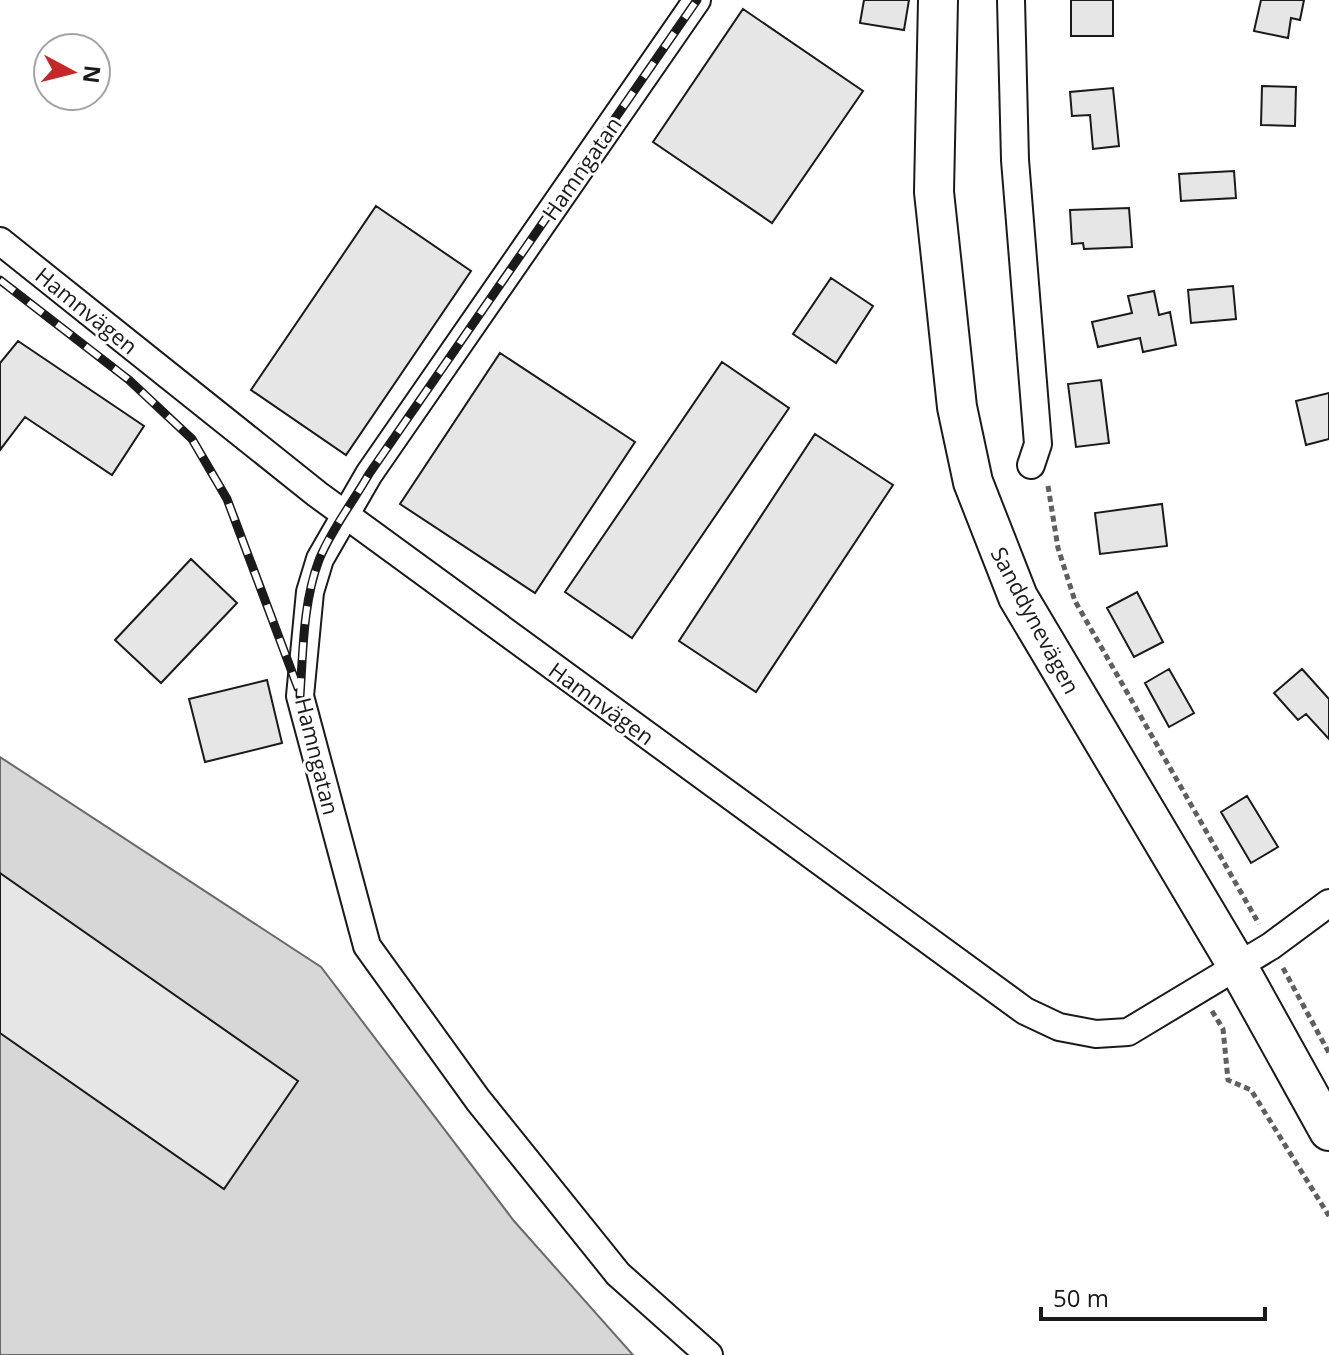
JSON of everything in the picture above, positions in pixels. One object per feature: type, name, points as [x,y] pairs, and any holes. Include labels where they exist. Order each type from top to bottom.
[{"type":"street","name":"Hamngatan","points":[[697,0],[369,474],[345,515],[320,559],[310,592],[300,696],[367,946],[478,1100],[618,1274],[709,1355]]},
{"type":"street","name":"Sanddynevägen","points":[[938,0],[934,192],[955,392],[973,482],[1018,597],[1238,967],[1329,1131]]},
{"type":"street","points":[[1011,0],[1015,160],[1038,444],[1031,465]]},
{"type":"street","name":"Hamnvägen","points":[[0,241],[345,515],[1025,1011],[1059,1027],[1096,1034],[1128,1032],[1271,946],[1329,903]]},
{"type":"path","points":[[1031,465],[1046,476],[1058,548],[1075,601],[1329,1053]]},
{"type":"path","points":[[1199,989],[1223,1029],[1228,1080],[1251,1090],[1329,1216]]},
{"type":"shaded area","points":[[0,757],[321,967],[514,1221],[633,1355],[0,1355]]},
{"type":"building","points":[[864,0],[909,0],[904,30],[860,23]]},
{"type":"building","points":[[1071,0],[1113,0],[1113,36],[1071,36]]},
{"type":"building","points":[[1261,0],[1304,0],[1300,20],[1291,18],[1288,38],[1254,31]]},
{"type":"building","points":[[743,9],[863,91],[772,223],[653,142]]},
{"type":"building","points":[[1262,86],[1296,87],[1295,126],[1261,125]]},
{"type":"building","points":[[1113,88],[1119,146],[1093,149],[1090,115],[1072,116],[1070,92]]},
{"type":"building","points":[[1234,171],[1236,198],[1181,201],[1179,174]]},
{"type":"building","points":[[376,206],[471,271],[346,455],[251,390]]},
{"type":"building","points":[[1129,208],[1132,247],[1084,249],[1083,243],[1072,244],[1070,210]]},
{"type":"building","points":[[831,278],[873,306],[836,363],[793,334]]},
{"type":"building","points":[[1233,286],[1236,319],[1191,323],[1188,290]]},
{"type":"building","points":[[1154,291],[1159,315],[1170,312],[1176,345],[1143,352],[1140,338],[1098,347],[1092,322],[1132,313],[1128,296]]},
{"type":"building","points":[[18,341],[144,426],[112,475],[25,417],[0,450],[0,363]]},
{"type":"building","points":[[500,353],[635,442],[535,593],[400,504]]},
{"type":"building","points":[[722,362],[789,408],[632,638],[565,592]]},
{"type":"building","points":[[1101,380],[1109,443],[1076,447],[1068,384]]},
{"type":"building","points":[[1329,393],[1329,439],[1306,445],[1296,401]]},
{"type":"building","points":[[815,434],[893,485],[756,692],[679,641]]},
{"type":"building","points":[[1162,504],[1167,546],[1100,554],[1095,513]]},
{"type":"building","points":[[191,559],[237,603],[161,683],[115,640]]},
{"type":"building","points":[[1137,592],[1163,642],[1134,657],[1107,608]]},
{"type":"building","points":[[1169,669],[1194,713],[1169,727],[1145,683]]},
{"type":"building","points":[[1302,669],[1329,699],[1329,739],[1306,714],[1298,720],[1274,693]]},
{"type":"building","points":[[267,680],[282,743],[205,762],[189,699]]},
{"type":"building","points":[[1247,796],[1278,847],[1251,863],[1221,812]]},
{"type":"building","points":[[0,873],[298,1081],[224,1189],[0,1033]]},
{"type":"railway","points":[[300,696],[310,593],[319,560],[330,538],[369,474],[697,0]]},
{"type":"railway","points":[[0,280],[129,380],[192,439],[227,499],[298,688]]}]
